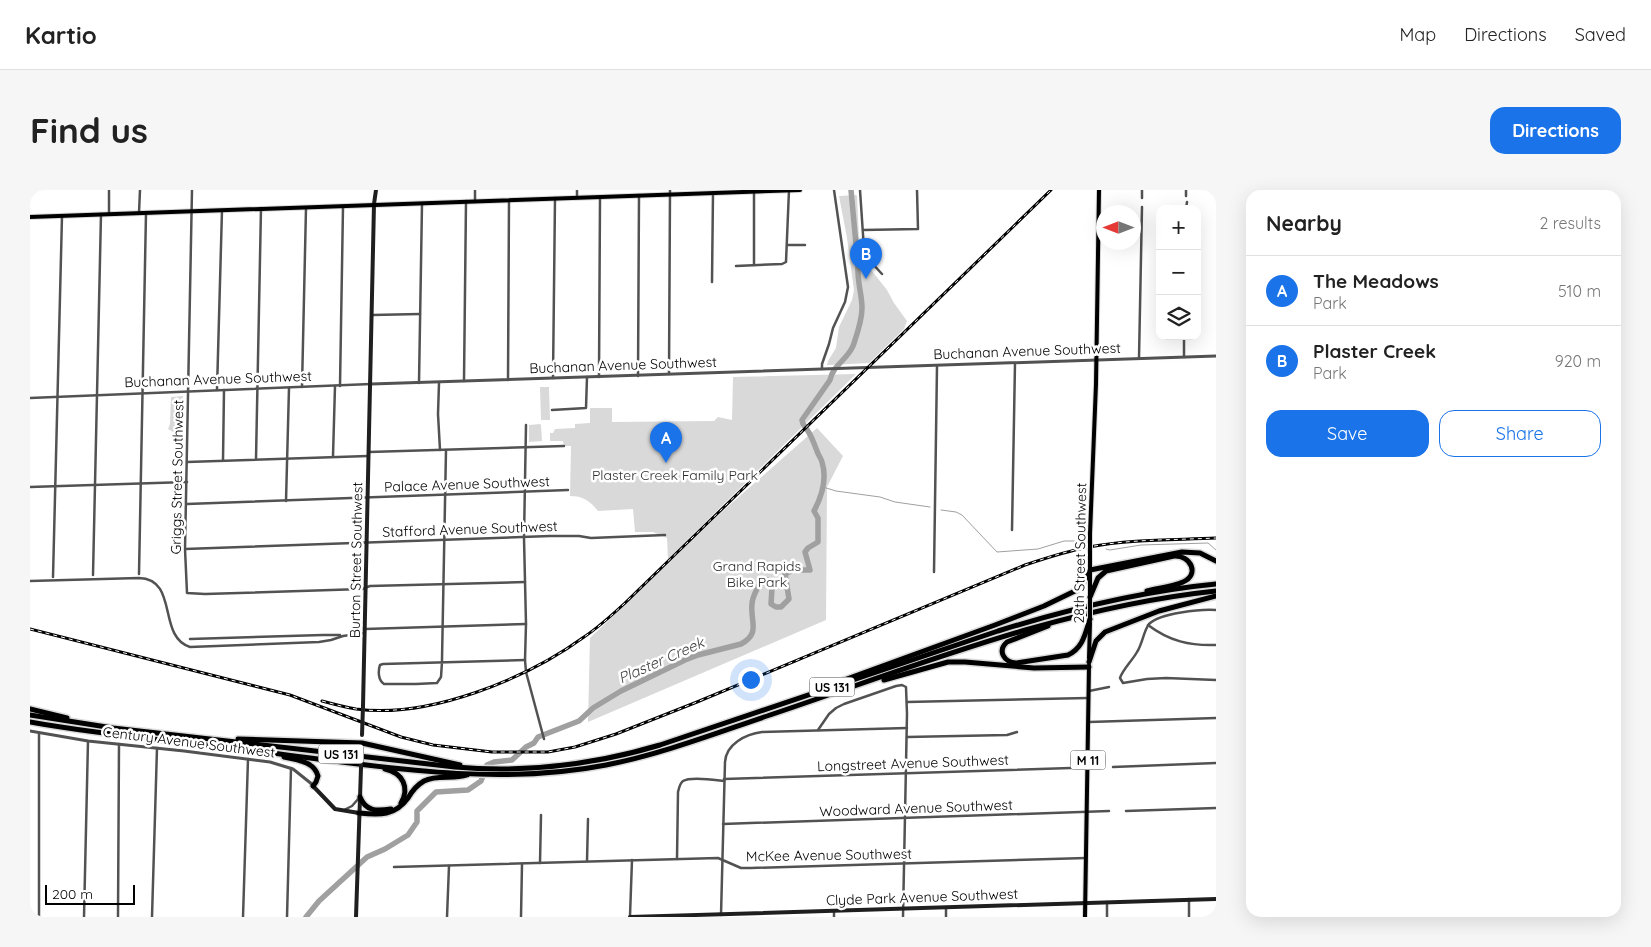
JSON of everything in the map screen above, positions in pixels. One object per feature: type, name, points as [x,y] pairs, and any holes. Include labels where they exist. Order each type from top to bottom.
[{"type":"highway","points":[[820,691],[851,677],[1001,623],[1051,602],[1080,588],[1090,570],[1182,552],[1200,553],[1216,561]]},
{"type":"highway","points":[[1090,598],[1098,578],[1109,570],[1177,556],[1185,558],[1190,563],[1192,568],[1191,574],[1185,581],[1129,597]]},
{"type":"highway","name":"US 131","points":[[30,722],[107,734],[375,765],[472,774],[519,775],[575,767],[646,749],[1030,622],[1080,608],[1129,597],[1216,584]]},
{"type":"highway","name":"US 131","points":[[30,715],[208,739],[476,768],[605,765],[663,751],[989,641],[1071,617],[1137,602],[1216,591]]},
{"type":"highway","points":[[832,694],[948,662],[1026,668],[1089,664],[1096,641],[1105,632],[1159,611],[1216,596]]},
{"type":"highway","points":[[1071,617],[1009,640],[1003,648],[1004,658],[1009,662],[1016,663],[1071,654],[1081,645],[1090,619]]},
{"type":"highway","points":[[30,708],[89,724]]},
{"type":"highway","points":[[208,739],[362,746],[476,768]]},
{"type":"highway","points":[[256,751],[310,764],[316,770],[318,776],[313,786]]},
{"type":"highway","points":[[360,797],[368,808],[380,810],[394,808],[399,805],[403,798],[405,788],[401,777],[394,772],[381,769],[375,765]]},
{"type":"highway","points":[[359,813],[379,814],[392,812],[402,806],[416,787],[424,781],[439,777],[461,777],[472,774]]},
{"type":"main road","name":"Burton Street Southwest","points":[[356,917],[367,587],[374,204],[376,190]]},
{"type":"main road","points":[[30,217],[577,198],[670,192],[713,193],[800,190]]},
{"type":"main road","name":"28th Street Southwest","points":[[1085,917],[1090,534],[1099,190]]},
{"type":"main road","name":"Century Avenue Southwest","points":[[313,786],[333,807],[341,811]]},
{"type":"main road","points":[[341,811],[359,813]]},
{"type":"main road","name":"Clyde Park Avenue Southwest","points":[[630,917],[743,916],[1216,899]]},
{"type":"street","points":[[109,190],[109,214]]},
{"type":"street","points":[[140,190],[140,213]]},
{"type":"street","name":"Griggs Street Southwest","points":[[192,190],[186,504],[187,593],[205,594],[367,587]]},
{"type":"street","points":[[475,190],[475,201]]},
{"type":"street","points":[[577,190],[577,198]]},
{"type":"street","points":[[736,266],[785,263],[788,245],[788,190]]},
{"type":"street","points":[[822,370],[822,363],[834,325],[845,302],[848,289],[848,275],[834,190]]},
{"type":"street","points":[[860,190],[863,242],[866,254],[882,274]]},
{"type":"street","points":[[863,230],[918,229],[916,190]]},
{"type":"street","points":[[1142,190],[1142,198]]},
{"type":"street","points":[[1186,190],[1186,196]]},
{"type":"street","points":[[669,374],[670,192]]},
{"type":"street","points":[[754,192],[754,265]]},
{"type":"street","points":[[712,282],[713,193]]},
{"type":"street","points":[[638,376],[639,195]]},
{"type":"street","points":[[599,377],[600,197]]},
{"type":"street","points":[[553,378],[555,198]]},
{"type":"street","points":[[508,380],[509,200]]},
{"type":"street","points":[[464,381],[466,201]]},
{"type":"street","points":[[419,383],[422,202]]},
{"type":"street","points":[[340,386],[343,205]]},
{"type":"street","points":[[302,387],[306,206]]},
{"type":"street","points":[[1139,359],[1142,207]]},
{"type":"street","points":[[256,459],[261,208]]},
{"type":"street","points":[[218,390],[222,210]]},
{"type":"street","points":[[139,574],[146,213]]},
{"type":"street","points":[[93,575],[101,214]]},
{"type":"street","points":[[53,577],[62,216]]},
{"type":"street","points":[[788,245],[805,245]]},
{"type":"street","points":[[372,315],[420,314]]},
{"type":"street","points":[[1184,340],[1184,358]]},
{"type":"street","name":"Buchanan Avenue Southwest","points":[[30,398],[371,384],[1216,356]]},
{"type":"street","points":[[1012,530],[1015,363]]},
{"type":"street","points":[[934,572],[937,366]]},
{"type":"street","points":[[552,410],[586,408],[587,377]]},
{"type":"street","points":[[438,383],[440,450]]},
{"type":"street","points":[[333,456],[335,386]]},
{"type":"street","points":[[286,501],[289,388]]},
{"type":"street","points":[[222,460],[224,390]]},
{"type":"street","points":[[526,425],[524,538],[525,660],[526,672],[544,739]]},
{"type":"street","points":[[187,462],[564,446]]},
{"type":"street","points":[[446,450],[446,495],[444,540],[442,662],[441,677],[439,681],[434,683],[384,684],[380,679],[379,668],[382,664],[442,662],[525,660]]},
{"type":"street","points":[[30,487],[187,482]]},
{"type":"street","name":"Palace Avenue Southwest","points":[[186,504],[568,490]]},
{"type":"street","name":"Stafford Avenue Southwest","points":[[186,549],[368,542],[665,535]]},
{"type":"street","points":[[30,581],[139,578],[151,580],[156,583],[162,592],[176,638],[184,645],[190,646],[319,642],[365,631],[442,626],[526,624]]},
{"type":"street","points":[[367,587],[525,582]]},
{"type":"street","points":[[1216,610],[1181,612],[1154,620],[1148,625],[1139,648],[1121,676],[1122,682],[1128,683],[1166,678],[1216,680]]},
{"type":"street","points":[[1148,625],[1159,633],[1178,641],[1193,645],[1216,645]]},
{"type":"street","points":[[190,639],[343,636]]},
{"type":"street","points":[[817,731],[829,714],[840,706],[896,686],[904,686],[906,689],[907,737],[903,917]]},
{"type":"street","points":[[1089,692],[1109,687]]},
{"type":"street","points":[[907,702],[1089,698]]},
{"type":"street","points":[[1089,722],[1216,718]]},
{"type":"street","points":[[721,915],[726,752],[744,738],[762,732],[907,728]]},
{"type":"street","name":"Century Avenue Southwest","points":[[30,731],[88,741],[275,763],[291,768],[313,786]]},
{"type":"street","points":[[907,737],[1007,735],[1017,732]]},
{"type":"street","points":[[39,733],[39,917]]},
{"type":"street","points":[[84,917],[88,741]]},
{"type":"street","points":[[118,917],[119,744]]},
{"type":"street","points":[[152,917],[157,748]]},
{"type":"street","points":[[243,917],[248,759]]},
{"type":"street","points":[[1113,767],[1216,763]]},
{"type":"street","name":"Longstreet Avenue Southwest","points":[[677,859],[678,800],[679,788],[683,781],[1102,767]]},
{"type":"street","points":[[287,917],[291,768]]},
{"type":"street","points":[[341,811],[354,805],[360,797]]},
{"type":"street","points":[[1126,811],[1216,808]]},
{"type":"street","name":"Woodward Avenue Southwest","points":[[723,824],[1109,811]]},
{"type":"street","points":[[540,863],[541,815]]},
{"type":"street","points":[[587,861],[588,819]]},
{"type":"street","name":"McKee Avenue Southwest","points":[[394,867],[718,858],[745,868],[1086,858]]},
{"type":"street","points":[[630,917],[632,860]]},
{"type":"street","points":[[522,864],[522,917]]},
{"type":"street","points":[[447,917],[449,866]]},
{"type":"street","points":[[1189,900],[1189,917]]},
{"type":"street","points":[[1107,902],[1107,917]]},
{"type":"street","points":[[946,908],[946,917]]},
{"type":"street","points":[[834,912],[834,917]]},
{"type":"green space","points":[[856,195],[859,238],[864,261],[887,290],[907,321],[904,329],[869,363],[827,365],[836,348],[839,327],[852,300],[854,290],[839,196]]},
{"type":"green space","name":"Plaster Creek Family Park","points":[[856,374],[668,559],[667,538],[653,532],[635,532],[633,509],[598,511],[586,500],[570,496],[571,446],[564,446],[563,441],[550,441],[550,433],[553,433],[555,429],[575,428],[575,424],[590,423],[590,408],[612,408],[612,422],[714,421],[718,417],[732,420],[733,377]]},
{"type":"green space","points":[[540,387],[549,387],[550,420],[541,420]]},
{"type":"green space","points":[[183,396],[183,432],[173,432],[168,429],[170,424],[171,397]]},
{"type":"green space","points":[[540,424],[542,441],[529,442],[529,425]]},
{"type":"green space","name":"Grand Rapids Bike Park","points":[[817,428],[843,456],[827,487],[826,620],[588,722],[590,638],[725,509]]},
{"type":"waterway","name":"Plaster Creek","points":[[306,917],[319,901],[367,857],[408,835],[417,822],[417,811],[436,792],[468,790],[481,781],[487,765],[494,762],[512,760],[526,747],[534,743],[538,737],[579,721],[593,708],[621,691],[685,660],[741,644],[751,636],[753,631],[752,604],[754,594],[759,585],[768,580],[772,588],[771,604],[781,607],[789,599],[785,574],[793,570],[810,570],[805,552],[818,542],[818,518],[814,511],[824,481],[822,461],[812,437],[802,420],[830,380],[834,370],[853,346],[861,318],[862,303],[851,190]]},
{"type":"waterway","points":[[823,487],[836,491],[930,507]]},
{"type":"waterway","points":[[941,510],[956,512],[962,515],[997,552],[1038,549],[1064,541],[1076,541]]},
{"type":"waterway","points":[[1106,549],[1141,545],[1208,543],[1216,550]]},
{"type":"railway","points":[[322,701],[356,709],[384,710],[414,708],[445,702],[506,681],[561,653],[590,633],[625,603],[1051,190]]},
{"type":"railway","points":[[30,629],[290,695],[401,737],[433,745],[492,752],[548,752],[575,747],[616,734],[1025,565],[1105,544],[1216,538]]},
{"type":"place","name":"Plaster Creek","points":[[866,279]]},
{"type":"place","name":"The Meadows","points":[[666,463]]}]
